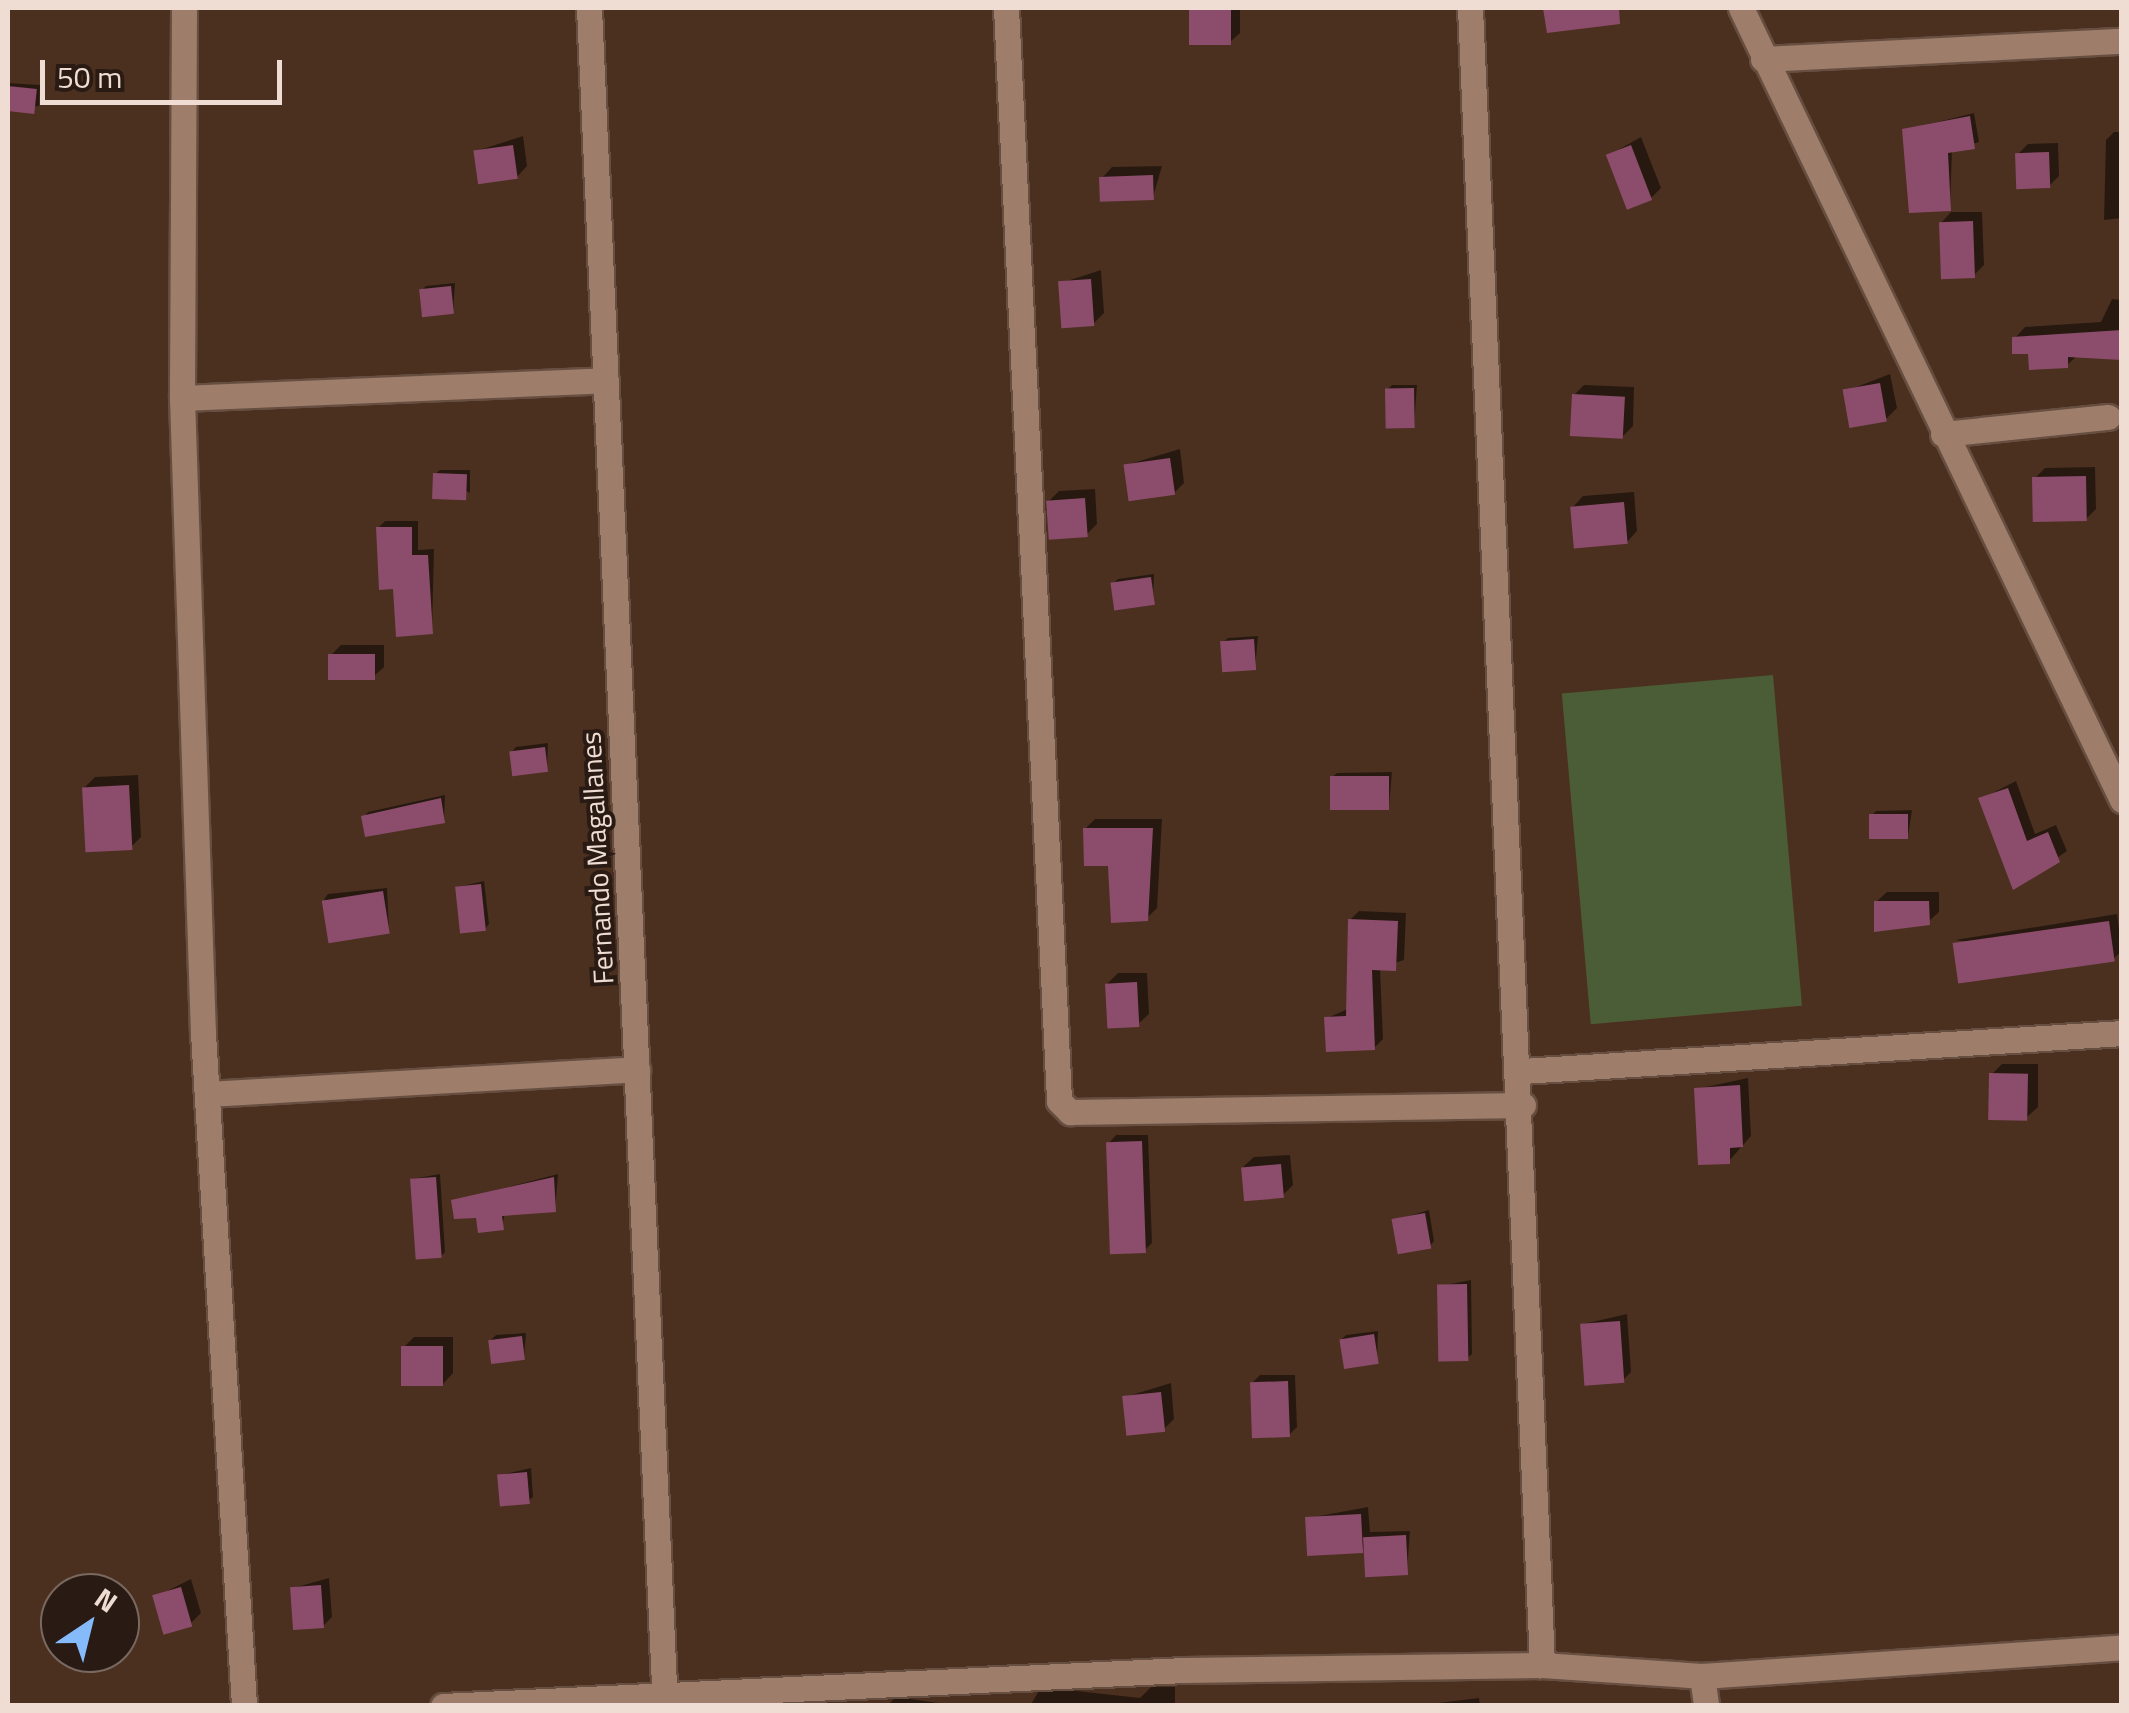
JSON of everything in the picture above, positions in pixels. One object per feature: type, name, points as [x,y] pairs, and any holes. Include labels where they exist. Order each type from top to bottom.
[{"type":"street","points":[[184,8],[182,398],[207,1094],[244,1706]]},
{"type":"street","name":"Fernando Magallanes","points":[[589,8],[665,1697]]},
{"type":"street","points":[[1006,8],[1059,1101],[1070,1112],[1523,1104]]},
{"type":"street","points":[[1470,8],[1522,1072],[1542,1665]]},
{"type":"street","points":[[1741,8],[2122,800]]},
{"type":"street","points":[[1763,59],[2122,41]]},
{"type":"street","points":[[182,398],[606,380]]},
{"type":"street","points":[[1943,434],[2108,417]]},
{"type":"street","points":[[1522,1072],[2122,1032]]},
{"type":"street","points":[[207,1094],[636,1070]]},
{"type":"street","points":[[443,1706],[1542,1665],[1702,1676],[2122,1646]]},
{"type":"street","points":[[1702,1676],[1706,1706]]},
{"type":"green space","points":[[1773,675],[1802,1006],[1591,1024],[1562,693]]},
{"type":"building","points":[[1189,8],[1231,8],[1231,45],[1189,45]]},
{"type":"building","points":[[1543,8],[1619,8],[1620,24],[1547,33]]},
{"type":"building","points":[[8,86],[37,89],[34,114],[8,111]]},
{"type":"building","points":[[1970,116],[1975,149],[1948,153],[1951,211],[1909,213],[1902,129]]},
{"type":"building","points":[[513,145],[518,179],[478,184],[473,151]]},
{"type":"building","points":[[1631,145],[1652,200],[1627,210],[1606,155]]},
{"type":"building","points":[[2049,152],[2050,188],[2016,189],[2015,153]]},
{"type":"building","points":[[1153,175],[1154,200],[1100,202],[1099,177]]},
{"type":"building","points":[[1973,221],[1975,278],[1941,279],[1939,222]]},
{"type":"building","points":[[1091,279],[1094,326],[1061,328],[1058,281]]},
{"type":"building","points":[[451,286],[454,314],[422,317],[419,289]]},
{"type":"building","points":[[2122,330],[2122,360],[2068,357],[2068,368],[2029,370],[2028,354],[2012,354],[2012,337]]},
{"type":"building","points":[[1880,383],[1887,421],[1849,428],[1843,390]]},
{"type":"building","points":[[1414,388],[1415,428],[1386,429],[1385,389]]},
{"type":"building","points":[[1572,394],[1625,397],[1623,439],[1570,436]]},
{"type":"building","points":[[1170,458],[1175,495],[1129,501],[1123,465]]},
{"type":"building","points":[[433,473],[467,474],[466,500],[432,499]]},
{"type":"building","points":[[2086,476],[2087,521],[2033,522],[2032,477]]},
{"type":"building","points":[[1085,498],[1088,537],[1049,540],[1046,501]]},
{"type":"building","points":[[1624,502],[1628,544],[1574,549],[1570,507]]},
{"type":"building","points":[[376,527],[412,527],[412,555],[428,555],[433,634],[396,637],[393,589],[379,590]]},
{"type":"building","points":[[1151,577],[1155,605],[1114,610],[1110,583]]},
{"type":"building","points":[[1254,639],[1256,670],[1222,672],[1220,641]]},
{"type":"building","points":[[328,654],[375,654],[375,680],[328,680]]},
{"type":"building","points":[[545,747],[548,772],[512,776],[509,751]]},
{"type":"building","points":[[1330,776],[1389,776],[1389,810],[1330,810]]},
{"type":"building","points":[[129,785],[132,850],[85,852],[82,787]]},
{"type":"building","points":[[2008,788],[2027,841],[2048,832],[2060,862],[2013,890],[1978,798]]},
{"type":"building","points":[[441,798],[445,823],[365,837],[361,816]]},
{"type":"building","points":[[1869,814],[1908,814],[1908,839],[1869,839]]},
{"type":"building","points":[[1083,828],[1153,828],[1148,921],[1111,923],[1108,866],[1084,866]]},
{"type":"building","points":[[481,884],[486,931],[460,933],[455,887]]},
{"type":"building","points":[[383,891],[390,933],[328,943],[322,901]]},
{"type":"building","points":[[1874,901],[1929,901],[1930,925],[1874,932]]},
{"type":"building","points":[[1348,919],[1398,921],[1396,971],[1372,970],[1375,1050],[1326,1052],[1324,1017],[1346,1016]]},
{"type":"building","points":[[2109,921],[2115,962],[1958,984],[1953,943]]},
{"type":"building","points":[[1137,982],[1139,1027],[1107,1029],[1105,984]]},
{"type":"building","points":[[1989,1073],[2028,1074],[2027,1121],[1988,1120]]},
{"type":"building","points":[[1740,1085],[1743,1147],[1730,1148],[1730,1164],[1698,1165],[1694,1088]]},
{"type":"building","points":[[1142,1141],[1146,1253],[1110,1254],[1106,1142]]},
{"type":"building","points":[[1281,1164],[1284,1198],[1244,1201],[1241,1167]]},
{"type":"building","points":[[436,1177],[442,1258],[416,1260],[410,1179]]},
{"type":"building","points":[[554,1177],[556,1212],[502,1216],[504,1230],[478,1233],[476,1218],[454,1219],[451,1200]]},
{"type":"building","points":[[1425,1213],[1431,1248],[1398,1254],[1392,1219]]},
{"type":"building","points":[[1467,1284],[1468,1361],[1438,1362],[1437,1285]]},
{"type":"building","points":[[1620,1321],[1624,1383],[1584,1386],[1580,1324]]},
{"type":"building","points":[[1374,1334],[1379,1364],[1344,1369],[1339,1339]]},
{"type":"building","points":[[522,1336],[525,1360],[491,1364],[488,1340]]},
{"type":"building","points":[[401,1346],[443,1346],[443,1386],[401,1386]]},
{"type":"building","points":[[1288,1381],[1290,1437],[1252,1438],[1250,1382]]},
{"type":"building","points":[[1161,1392],[1165,1432],[1126,1436],[1122,1396]]},
{"type":"building","points":[[527,1472],[530,1504],[500,1506],[497,1475]]},
{"type":"building","points":[[1361,1514],[1363,1553],[1307,1556],[1305,1517]]},
{"type":"building","points":[[1406,1535],[1408,1575],[1365,1577],[1363,1537]]},
{"type":"building","points":[[321,1585],[324,1628],[293,1630],[290,1587]]},
{"type":"building","points":[[181,1587],[192,1626],[163,1635],[152,1595]]}]
